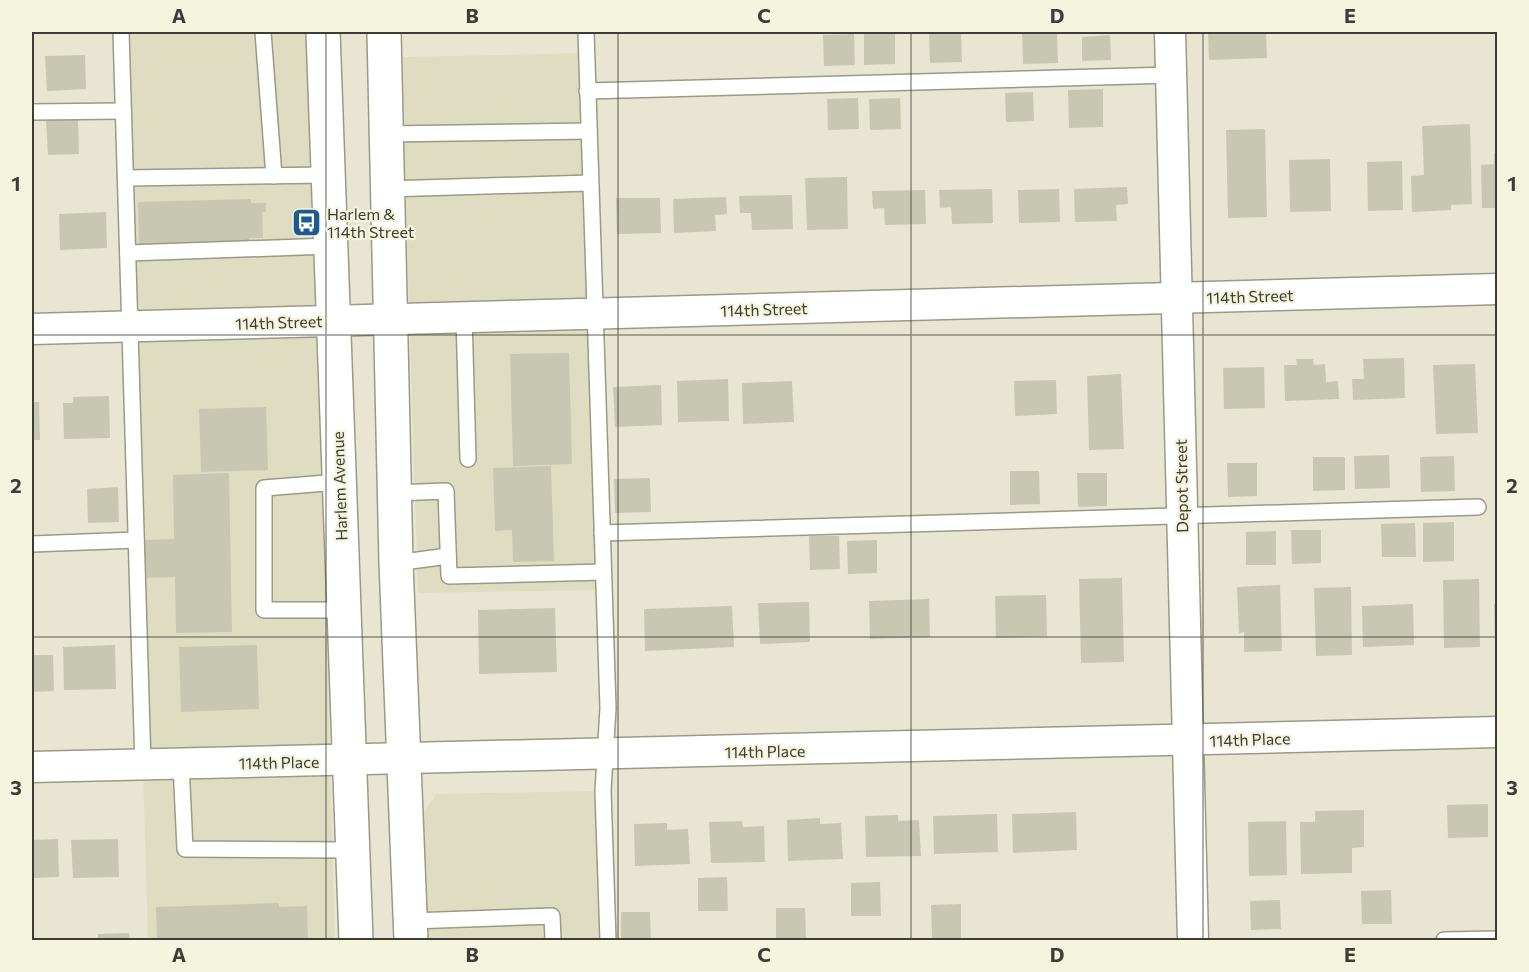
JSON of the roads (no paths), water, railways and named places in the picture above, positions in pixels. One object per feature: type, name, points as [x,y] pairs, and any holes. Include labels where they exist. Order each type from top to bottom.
[{"type":"main road","name":"Harlem Avenue","points":[[323,32],[356,940]]},
{"type":"main road","points":[[384,32],[396,563],[411,931]]},
{"type":"street","name":"Depot Street","points":[[1170,32],[1193,940]]},
{"type":"street","name":"114th Street","points":[[32,328],[1497,289]]},
{"type":"street","name":"114th Place","points":[[32,767],[1497,732]]},
{"type":"lane","points":[[121,32],[143,765]]},
{"type":"lane","points":[[263,32],[274,176]]},
{"type":"lane","points":[[586,32],[608,708],[603,791],[608,940]]},
{"type":"lane","points":[[587,91],[1171,75]]},
{"type":"lane","points":[[32,112],[123,111]]},
{"type":"lane","points":[[386,134],[588,131]]},
{"type":"lane","points":[[126,178],[328,175]]},
{"type":"lane","points":[[387,189],[590,183]]},
{"type":"lane","points":[[128,253],[330,246]]},
{"type":"lane","points":[[464,317],[468,459]]},
{"type":"lane","points":[[339,482],[264,488],[264,610],[344,610]]},
{"type":"lane","points":[[394,493],[446,491],[449,576],[603,573]]},
{"type":"lane","points":[[602,533],[1478,507]]},
{"type":"lane","points":[[32,544],[136,540]]},
{"type":"lane","points":[[396,563],[448,556]]},
{"type":"lane","points":[[181,764],[185,849],[353,850]]},
{"type":"lane","points":[[411,931],[552,916],[553,940]]},
{"type":"lane","points":[[1444,940],[1497,939]]},
{"type":"place","name":"Harlem & 114th Street","points":[[306,222]]}]
